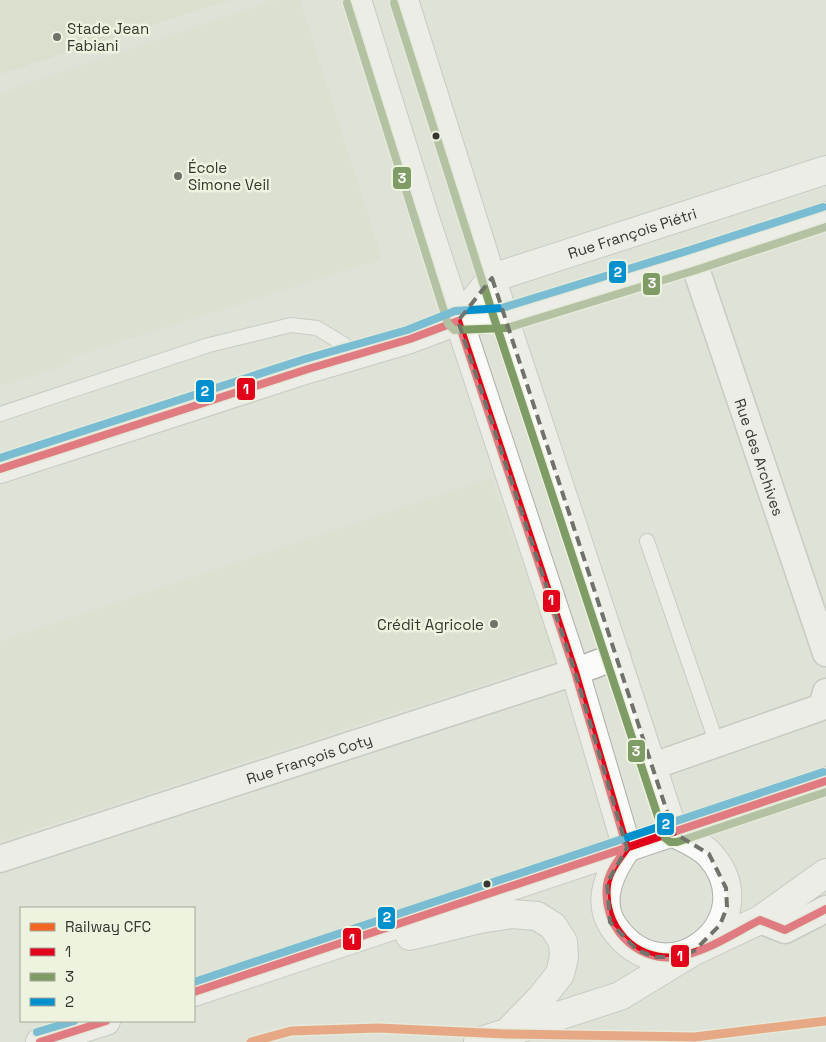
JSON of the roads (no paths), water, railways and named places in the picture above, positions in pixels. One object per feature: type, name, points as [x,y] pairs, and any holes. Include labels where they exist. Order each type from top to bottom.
[{"type":"main road","points":[[357,0],[458,321],[575,672],[627,848]]},
{"type":"main road","points":[[404,0],[504,318],[674,833],[709,854],[720,870],[726,888],[726,907],[720,925],[709,940],[694,951],[620,996],[478,1042]]},
{"type":"main road","name":"Rue François Piétri","points":[[492,278],[826,170]]},
{"type":"main road","points":[[0,469],[458,321],[504,318],[693,260],[826,216]]},
{"type":"main road","points":[[458,321],[492,278]]},
{"type":"main road","points":[[195,992],[826,781]]},
{"type":"main road","points":[[627,848],[615,865],[607,883],[606,903],[610,922],[621,938],[636,950],[655,957],[675,957],[694,951],[760,920],[826,873]]},
{"type":"main road","points":[[246,976],[480,919],[512,914],[537,916],[553,926],[563,942],[564,957],[560,974],[541,998],[506,1034]]},
{"type":"main road","points":[[40,1042],[103,1022]]},
{"type":"street","name":"Rue des Archives","points":[[693,260],[826,653]]},
{"type":"street","name":"Rue François Coty","points":[[0,859],[575,672],[617,656]]},
{"type":"street","points":[[653,766],[822,706],[826,692]]},
{"type":"street","points":[[760,920],[785,930],[826,909]]},
{"type":"lane","points":[[0,414],[209,345],[292,325],[317,328],[359,354]]},
{"type":"lane","points":[[647,542],[717,744]]},
{"type":"rail line","name":"CFC","points":[[251,1042],[291,1031],[378,1028],[506,1034],[695,1037],[826,1021]]},
{"type":"place","name":"Stade Jean Fabiani","points":[[57,37]]},
{"type":"place","name":"École Simone Veil","points":[[178,176]]},
{"type":"place","name":"Crédit Agricole","points":[[494,624]]}]
